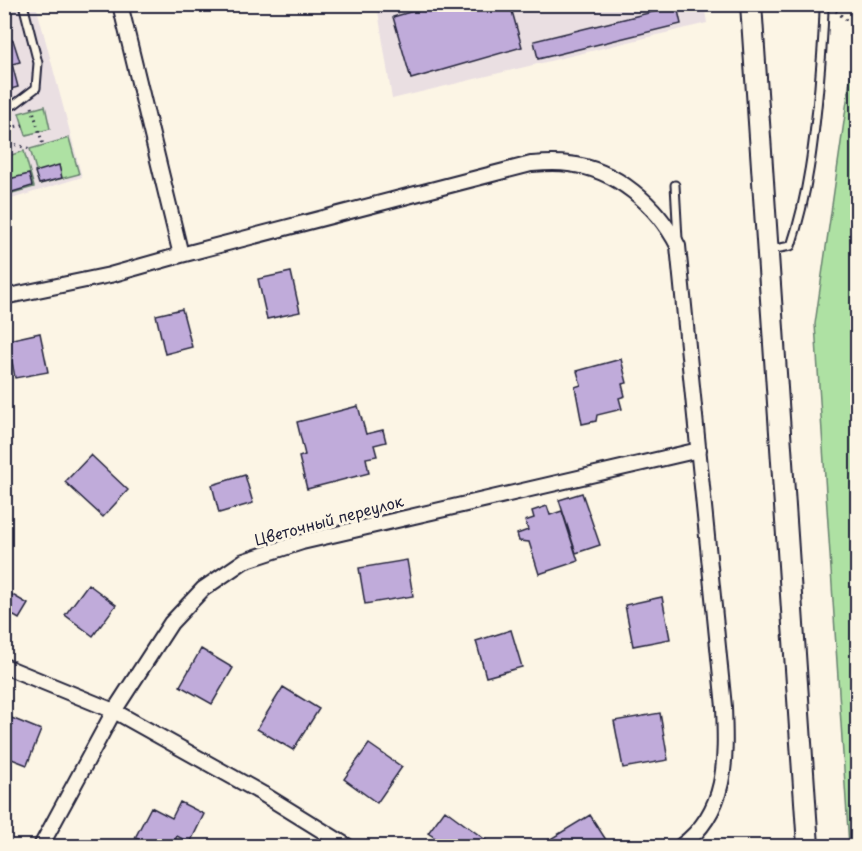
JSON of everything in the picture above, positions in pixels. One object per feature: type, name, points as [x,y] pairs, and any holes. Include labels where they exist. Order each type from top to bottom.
[{"type":"street","points":[[120,4],[180,255]]},
{"type":"street","points":[[751,4],[808,846]]},
{"type":"street","points":[[4,297],[110,275],[531,164],[571,164],[588,168],[616,180],[655,210],[669,228],[678,246],[724,706],[725,753],[721,786],[711,814],[689,841],[681,846]]},
{"type":"street","name":"Цветочный переулок","points":[[41,846],[114,711],[171,623],[203,589],[244,561],[312,540],[699,450]]},
{"type":"street","points":[[4,666],[114,711],[263,794],[347,846]]},
{"type":"lane","points":[[4,108],[15,104],[36,88],[38,63],[23,4]]},
{"type":"lane","points":[[767,250],[791,246],[802,212],[816,117],[825,4]]},
{"type":"lane","points":[[675,185],[678,246]]},
{"type":"path","points":[[825,4],[858,30]]},
{"type":"path","points":[[29,94],[43,145]]},
{"type":"path","points":[[4,129],[23,125]]},
{"type":"path","points":[[4,141],[30,148]]},
{"type":"shaded area","points":[[5,5],[36,5],[82,177],[5,201]]},
{"type":"shaded area","points":[[377,5],[704,5],[707,23],[392,99]]},
{"type":"green space","points":[[857,31],[858,846],[849,846],[815,324]]},
{"type":"green space","points":[[45,106],[50,129],[26,135],[19,113]]},
{"type":"green space","points":[[69,138],[79,174],[40,184],[30,149]]},
{"type":"green space","points":[[24,151],[34,187],[5,195],[5,157]]},
{"type":"building","points":[[437,4],[510,4],[522,47],[411,79],[393,17]]},
{"type":"building","points":[[677,6],[681,24],[538,59],[534,41]]},
{"type":"building","points":[[13,40],[20,62],[12,64],[18,87],[4,91],[4,42]]},
{"type":"building","points":[[59,165],[62,178],[39,184],[35,172]]},
{"type":"building","points":[[29,174],[32,186],[9,193],[5,180]]},
{"type":"building","points":[[291,272],[300,312],[267,319],[258,279]]},
{"type":"building","points":[[182,309],[192,347],[165,354],[156,315]]},
{"type":"building","points":[[40,333],[48,372],[15,378],[8,340]]},
{"type":"building","points":[[621,359],[627,383],[622,384],[625,396],[619,398],[622,409],[597,415],[596,421],[582,424],[575,387],[581,385],[577,371]]},
{"type":"building","points":[[358,406],[366,434],[383,430],[386,442],[374,445],[377,456],[366,458],[369,473],[307,489],[299,457],[305,455],[297,422]]},
{"type":"building","points":[[91,455],[128,490],[103,517],[65,482]]},
{"type":"building","points":[[245,475],[253,503],[219,513],[212,485]]},
{"type":"building","points":[[582,493],[600,545],[576,553],[559,500]]},
{"type":"building","points":[[547,506],[550,515],[562,511],[578,561],[539,574],[529,542],[519,541],[517,534],[528,530],[525,521],[534,518],[532,511]]},
{"type":"building","points":[[407,560],[413,596],[365,604],[359,568]]},
{"type":"building","points":[[88,584],[116,605],[93,636],[65,615]]},
{"type":"building","points":[[4,590],[28,604],[19,619],[4,610]]},
{"type":"building","points":[[662,597],[670,639],[633,646],[625,605]]},
{"type":"building","points":[[511,630],[522,667],[486,677],[476,641]]},
{"type":"building","points":[[201,649],[233,668],[212,704],[180,686]]},
{"type":"building","points":[[283,687],[319,709],[293,750],[257,729]]},
{"type":"building","points":[[660,713],[668,760],[623,768],[614,721]]},
{"type":"building","points":[[4,715],[41,730],[27,765],[4,756]]},
{"type":"building","points":[[369,744],[402,767],[377,803],[344,779]]},
{"type":"building","points":[[180,802],[204,814],[190,843],[177,836],[172,846],[153,846],[135,838],[151,807],[172,818]]},
{"type":"building","points":[[445,810],[487,841],[484,846],[441,846],[444,844],[428,833]]},
{"type":"building","points":[[590,815],[610,846],[539,846]]}]
